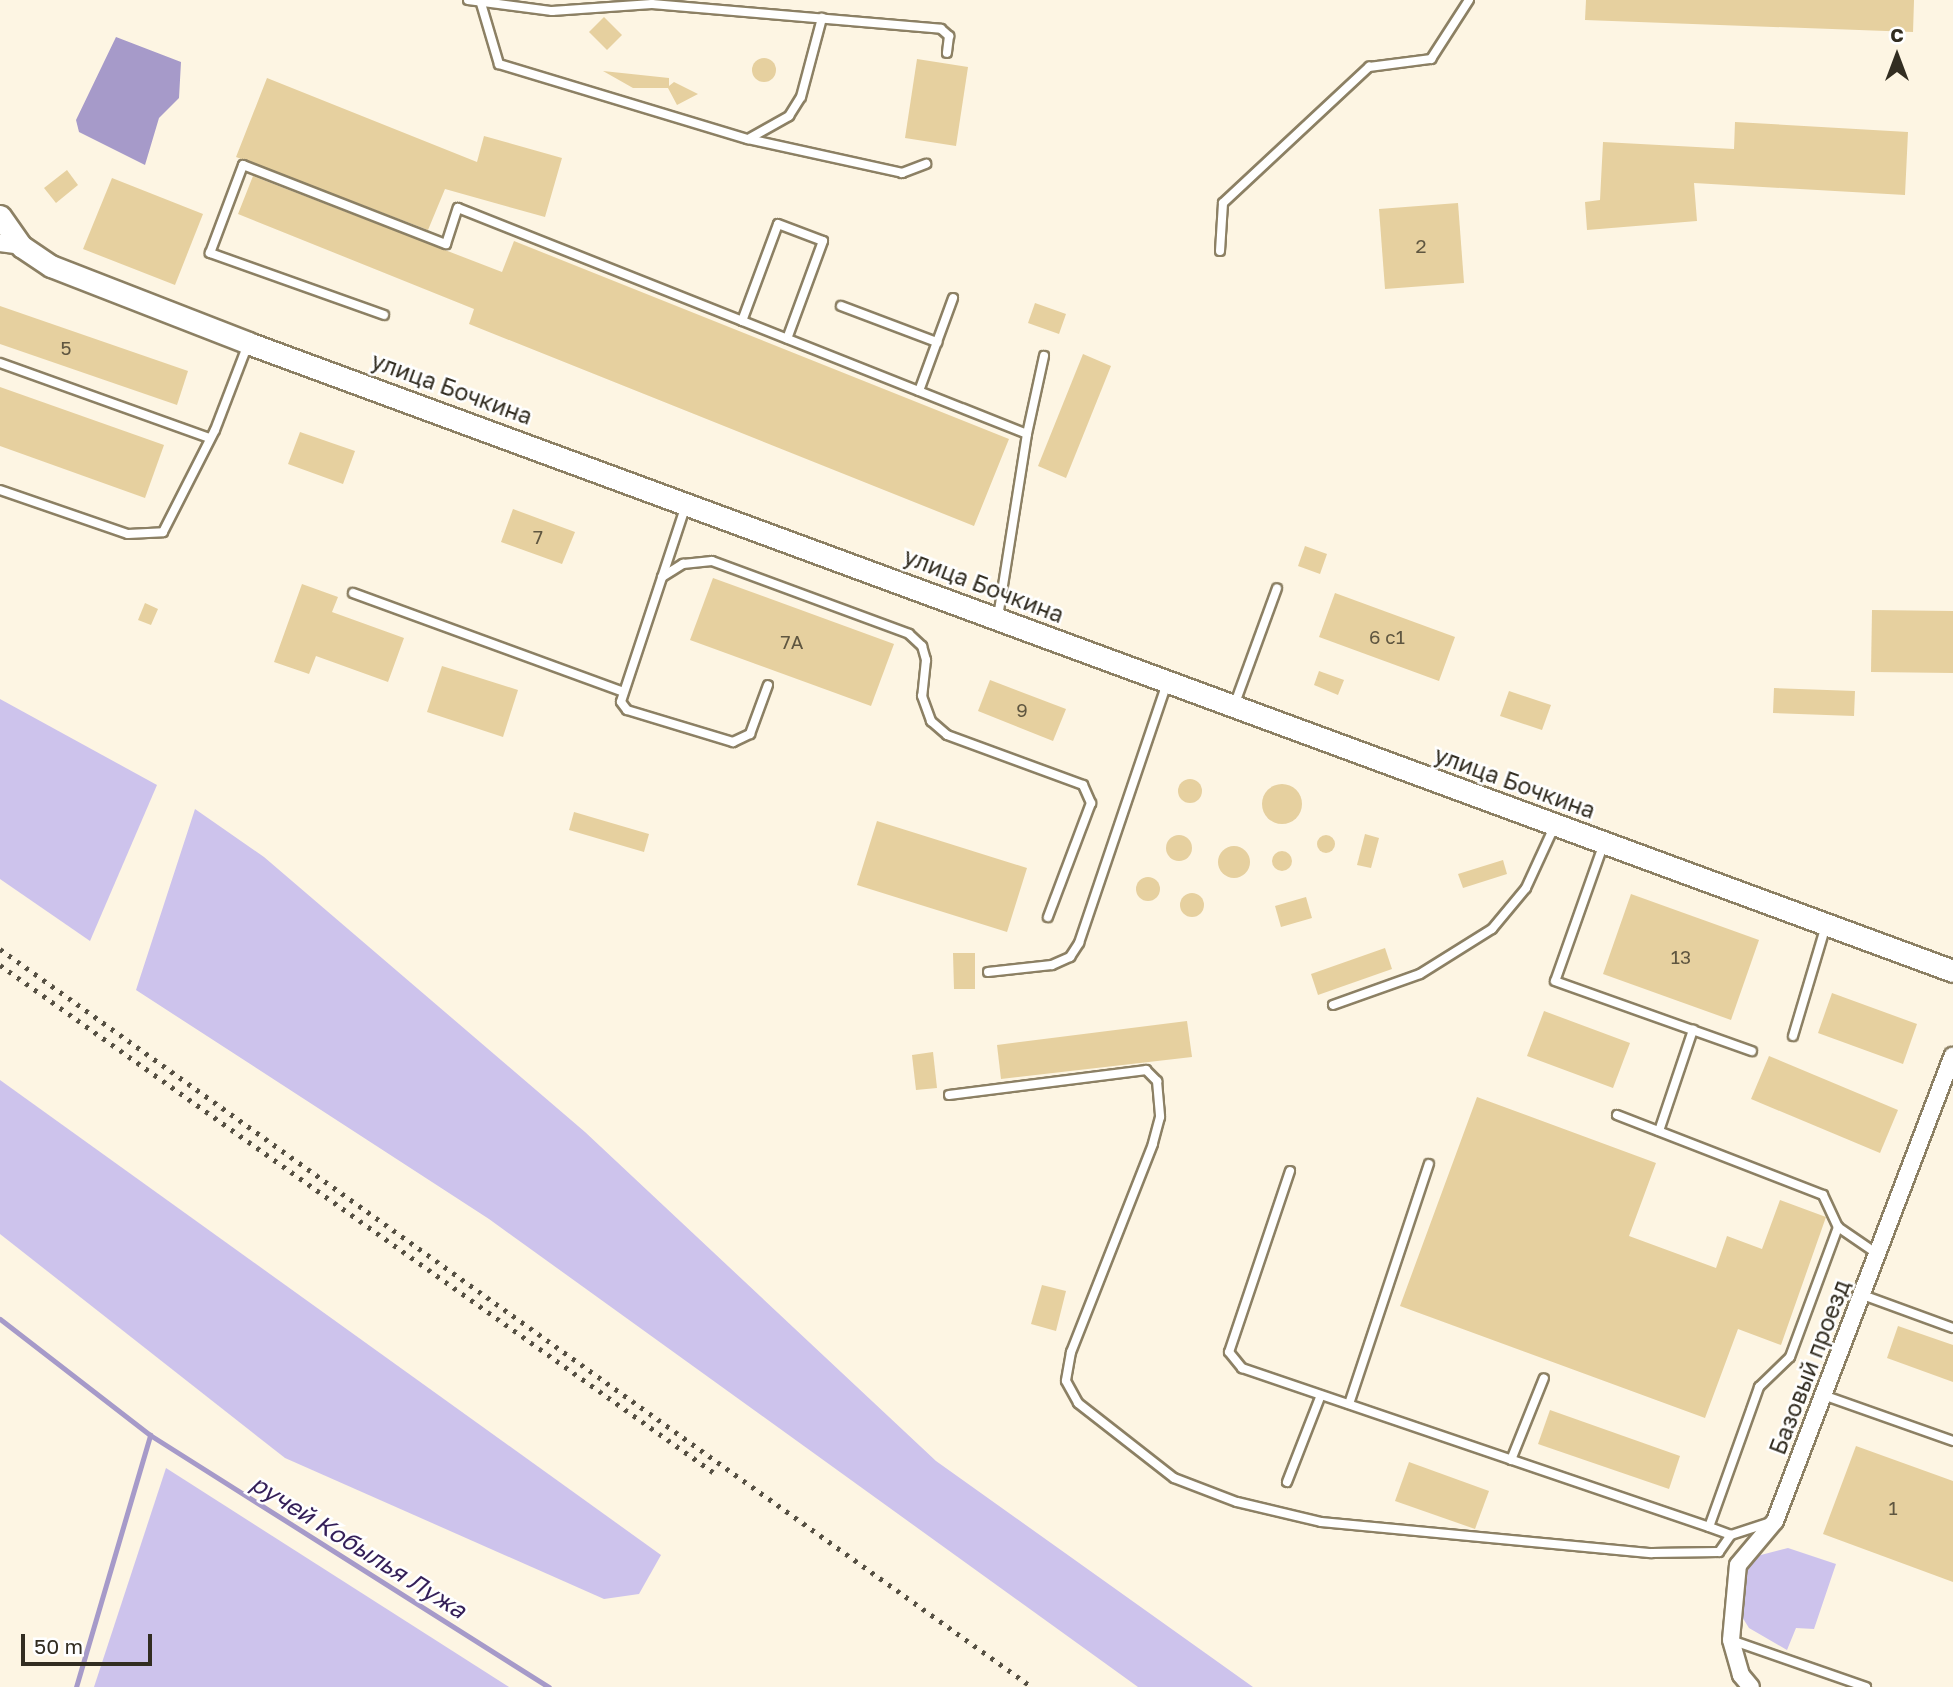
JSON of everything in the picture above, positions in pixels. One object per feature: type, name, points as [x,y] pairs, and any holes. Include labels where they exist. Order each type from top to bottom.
[{"type":"street","points":[[0,216],[21,247]]},
{"type":"street","name":"улица Бочкина","points":[[0,243],[21,247],[51,266],[248,343],[687,501],[1167,683],[1953,971]]},
{"type":"street","name":"Базовый проезд","points":[[1751,1687],[1741,1675],[1731,1640],[1738,1565],[1775,1521],[1953,1056]]},
{"type":"lane","points":[[468,0],[552,11],[652,4],[941,29],[949,36],[947,53]]},
{"type":"lane","points":[[1220,251],[1223,203],[1369,67],[1431,58],[1469,0]]},
{"type":"lane","points":[[481,2],[499,64],[748,139],[902,173],[926,163]]},
{"type":"lane","points":[[748,139],[789,116],[801,97],[822,18]]},
{"type":"lane","points":[[384,315],[210,253],[243,165],[446,244],[458,208],[1027,434]]},
{"type":"lane","points":[[743,321],[778,224],[823,241],[787,339]]},
{"type":"lane","points":[[919,391],[953,298]]},
{"type":"lane","points":[[841,306],[937,342]]},
{"type":"lane","points":[[0,490],[128,534],[152,537],[172,520],[248,343]]},
{"type":"lane","points":[[998,618],[1027,434],[1044,356]]},
{"type":"lane","points":[[0,363],[209,438]]},
{"type":"lane","points":[[687,501],[621,691],[627,710],[733,742],[750,734],[768,685]]},
{"type":"lane","points":[[662,577],[683,564],[712,561],[909,634],[922,646],[926,660],[922,696],[931,721],[947,735],[1083,785],[1091,803],[1048,918]]},
{"type":"lane","points":[[1233,707],[1277,588]]},
{"type":"lane","points":[[353,593],[621,691]]},
{"type":"lane","points":[[988,972],[1052,965],[1070,957],[1079,943],[1167,683]]},
{"type":"lane","points":[[1333,1004],[1420,974],[1493,929],[1526,888],[1555,825]]},
{"type":"lane","points":[[1604,843],[1555,981],[1752,1051]]},
{"type":"lane","points":[[1793,1036],[1827,924]]},
{"type":"lane","points":[[1659,1131],[1693,1030]]},
{"type":"lane","points":[[949,1096],[1146,1070],[1157,1081],[1160,1116],[1153,1144],[1071,1352],[1066,1381],[1078,1403],[1174,1478],[1237,1502],[1401,1532],[1652,1553],[1719,1552],[1731,1535],[1775,1521]]},
{"type":"lane","points":[[1616,1115],[1823,1195],[1838,1227],[1877,1253]]},
{"type":"lane","points":[[1349,1404],[1429,1164]]},
{"type":"lane","points":[[1290,1171],[1229,1352],[1241,1368],[1731,1535]]},
{"type":"lane","points":[[1709,1527],[1759,1387],[1790,1357],[1838,1227]]},
{"type":"lane","points":[[1860,1294],[1953,1328]]},
{"type":"lane","points":[[1511,1460],[1544,1378]]},
{"type":"lane","points":[[1287,1482],[1321,1395]]},
{"type":"lane","points":[[1823,1395],[1953,1441]]},
{"type":"lane","points":[[1731,1640],[1867,1687]]},
{"type":"shaded area","points":[[116,37],[181,62],[179,98],[159,118],[145,165],[79,132],[76,120]]},
{"type":"shaded area","points":[[0,699],[157,785],[90,941],[0,879]]},
{"type":"shaded area","points":[[195,809],[264,857],[585,1132],[936,1461],[1253,1687],[1138,1687],[489,1219],[136,990]]},
{"type":"shaded area","points":[[0,1080],[661,1555],[639,1594],[604,1599],[285,1458],[0,1234]]},
{"type":"shaded area","points":[[166,1468],[509,1687],[94,1687]]},
{"type":"shaded area","points":[[1788,1548],[1836,1564],[1814,1629],[1796,1628],[1787,1650],[1749,1628],[1739,1612],[1745,1568],[1757,1556]]},
{"type":"building","points":[[1586,0],[1914,0],[1913,32],[1585,20]]},
{"type":"building","points":[[604,17],[622,35],[607,50],[589,32]]},
{"type":"building","points":[[764,58],[772,62],[776,70],[772,78],[764,82],[756,78],[752,70],[756,62]]},
{"type":"building","points":[[917,59],[968,67],[956,146],[905,138]]},
{"type":"building","points":[[603,71],[669,78],[669,86],[674,82],[698,94],[677,105],[668,88],[633,88]]},
{"type":"building","points":[[267,78],[477,162],[484,136],[562,158],[545,217],[445,189],[428,230],[236,157]]},
{"type":"building","points":[[1735,122],[1908,132],[1905,195],[1694,183],[1697,221],[1587,230],[1585,202],[1600,200],[1603,142],[1734,149]]},
{"type":"building","points":[[67,170],[78,185],[56,203],[44,188]]},
{"type":"building","points":[[253,176],[502,272],[514,241],[1009,439],[974,526],[469,324],[474,309],[238,214]]},
{"type":"building","points":[[112,178],[203,214],[175,285],[83,249]]},
{"type":"building","points":[[1458,203],[1464,283],[1385,289],[1379,209]]},
{"type":"building","points":[[1035,303],[1066,314],[1059,334],[1028,323]]},
{"type":"building","points":[[0,306],[188,371],[177,405],[0,344]]},
{"type":"building","points":[[1083,354],[1111,366],[1066,478],[1038,466]]},
{"type":"building","points":[[0,387],[164,445],[145,498],[0,446]]},
{"type":"building","points":[[300,432],[355,451],[343,484],[288,464]]},
{"type":"building","points":[[513,509],[575,532],[562,564],[501,542]]},
{"type":"building","points":[[1305,546],[1327,554],[1320,574],[1298,566]]},
{"type":"building","points":[[713,578],[894,644],[871,706],[690,640]]},
{"type":"building","points":[[302,584],[338,597],[332,612],[404,638],[388,682],[316,656],[309,674],[274,662]]},
{"type":"building","points":[[1335,593],[1455,637],[1439,681],[1319,637]]},
{"type":"building","points":[[145,603],[158,609],[151,625],[138,620]]},
{"type":"building","points":[[1872,610],[1953,611],[1953,673],[1871,672]]},
{"type":"building","points":[[442,666],[518,690],[503,737],[427,712]]},
{"type":"building","points":[[1319,671],[1344,680],[1338,695],[1314,685]]},
{"type":"building","points":[[990,680],[1066,709],[1053,741],[978,711]]},
{"type":"building","points":[[1774,688],[1855,691],[1854,716],[1773,713]]},
{"type":"building","points":[[1509,691],[1551,705],[1542,730],[1500,716]]},
{"type":"building","points":[[1190,779],[1198,783],[1202,791],[1198,799],[1190,803],[1182,799],[1178,791],[1182,783]]},
{"type":"building","points":[[1282,784],[1296,790],[1302,804],[1296,818],[1282,824],[1268,818],[1262,804],[1268,790]]},
{"type":"building","points":[[574,812],[649,834],[644,852],[569,830]]},
{"type":"building","points":[[877,821],[1027,868],[1007,932],[857,885]]},
{"type":"building","points":[[1365,834],[1379,838],[1371,868],[1357,865]]},
{"type":"building","points":[[1179,835],[1188,839],[1192,848],[1188,857],[1179,861],[1170,857],[1166,848],[1170,839]]},
{"type":"building","points":[[1326,835],[1332,838],[1335,844],[1332,850],[1326,853],[1320,850],[1317,844],[1320,838]]},
{"type":"building","points":[[1234,846],[1246,850],[1250,862],[1246,874],[1234,878],[1222,874],[1218,862],[1222,850]]},
{"type":"building","points":[[1278,851],[1286,851],[1292,861],[1286,871],[1278,871],[1272,865],[1272,857]]},
{"type":"building","points":[[1503,860],[1507,874],[1463,888],[1458,874]]},
{"type":"building","points":[[1148,877],[1157,880],[1160,889],[1157,898],[1148,901],[1139,898],[1136,889],[1139,880]]},
{"type":"building","points":[[1192,893],[1200,897],[1204,905],[1200,913],[1192,917],[1184,913],[1180,905],[1184,897]]},
{"type":"building","points":[[1631,894],[1759,940],[1731,1020],[1603,974]]},
{"type":"building","points":[[1306,897],[1312,918],[1281,927],[1275,906]]},
{"type":"building","points":[[1385,948],[1392,969],[1318,995],[1311,974]]},
{"type":"building","points":[[953,953],[975,953],[975,989],[954,989]]},
{"type":"building","points":[[1832,993],[1917,1024],[1903,1064],[1818,1033]]},
{"type":"building","points":[[1544,1011],[1630,1043],[1613,1088],[1527,1056]]},
{"type":"building","points":[[1187,1021],[1192,1057],[1001,1079],[997,1045]]},
{"type":"building","points":[[933,1052],[937,1088],[916,1090],[912,1055]]},
{"type":"building","points":[[1769,1056],[1898,1110],[1880,1153],[1751,1099]]},
{"type":"building","points":[[1477,1097],[1656,1163],[1629,1236],[1716,1268],[1727,1236],[1762,1249],[1780,1200],[1826,1217],[1781,1345],[1738,1329],[1705,1418],[1400,1306]]},
{"type":"building","points":[[1042,1285],[1066,1291],[1056,1331],[1031,1324]]},
{"type":"building","points":[[1898,1326],[1953,1345],[1953,1382],[1887,1358]]},
{"type":"building","points":[[1550,1410],[1680,1456],[1669,1489],[1538,1444]]},
{"type":"building","points":[[1856,1446],[1953,1481],[1953,1582],[1823,1534]]},
{"type":"building","points":[[1409,1462],[1489,1491],[1475,1529],[1395,1501]]},
{"type":"waterway","name":"ручей Кобылья Лужа","points":[[0,1319],[150,1435],[549,1687]]},
{"type":"waterway","name":"ручей Кобылья Лужа","points":[[76,1687],[150,1435]]},
{"type":"railway","points":[[0,949],[1032,1687]]},
{"type":"railway","points":[[0,965],[713,1472]]}]
